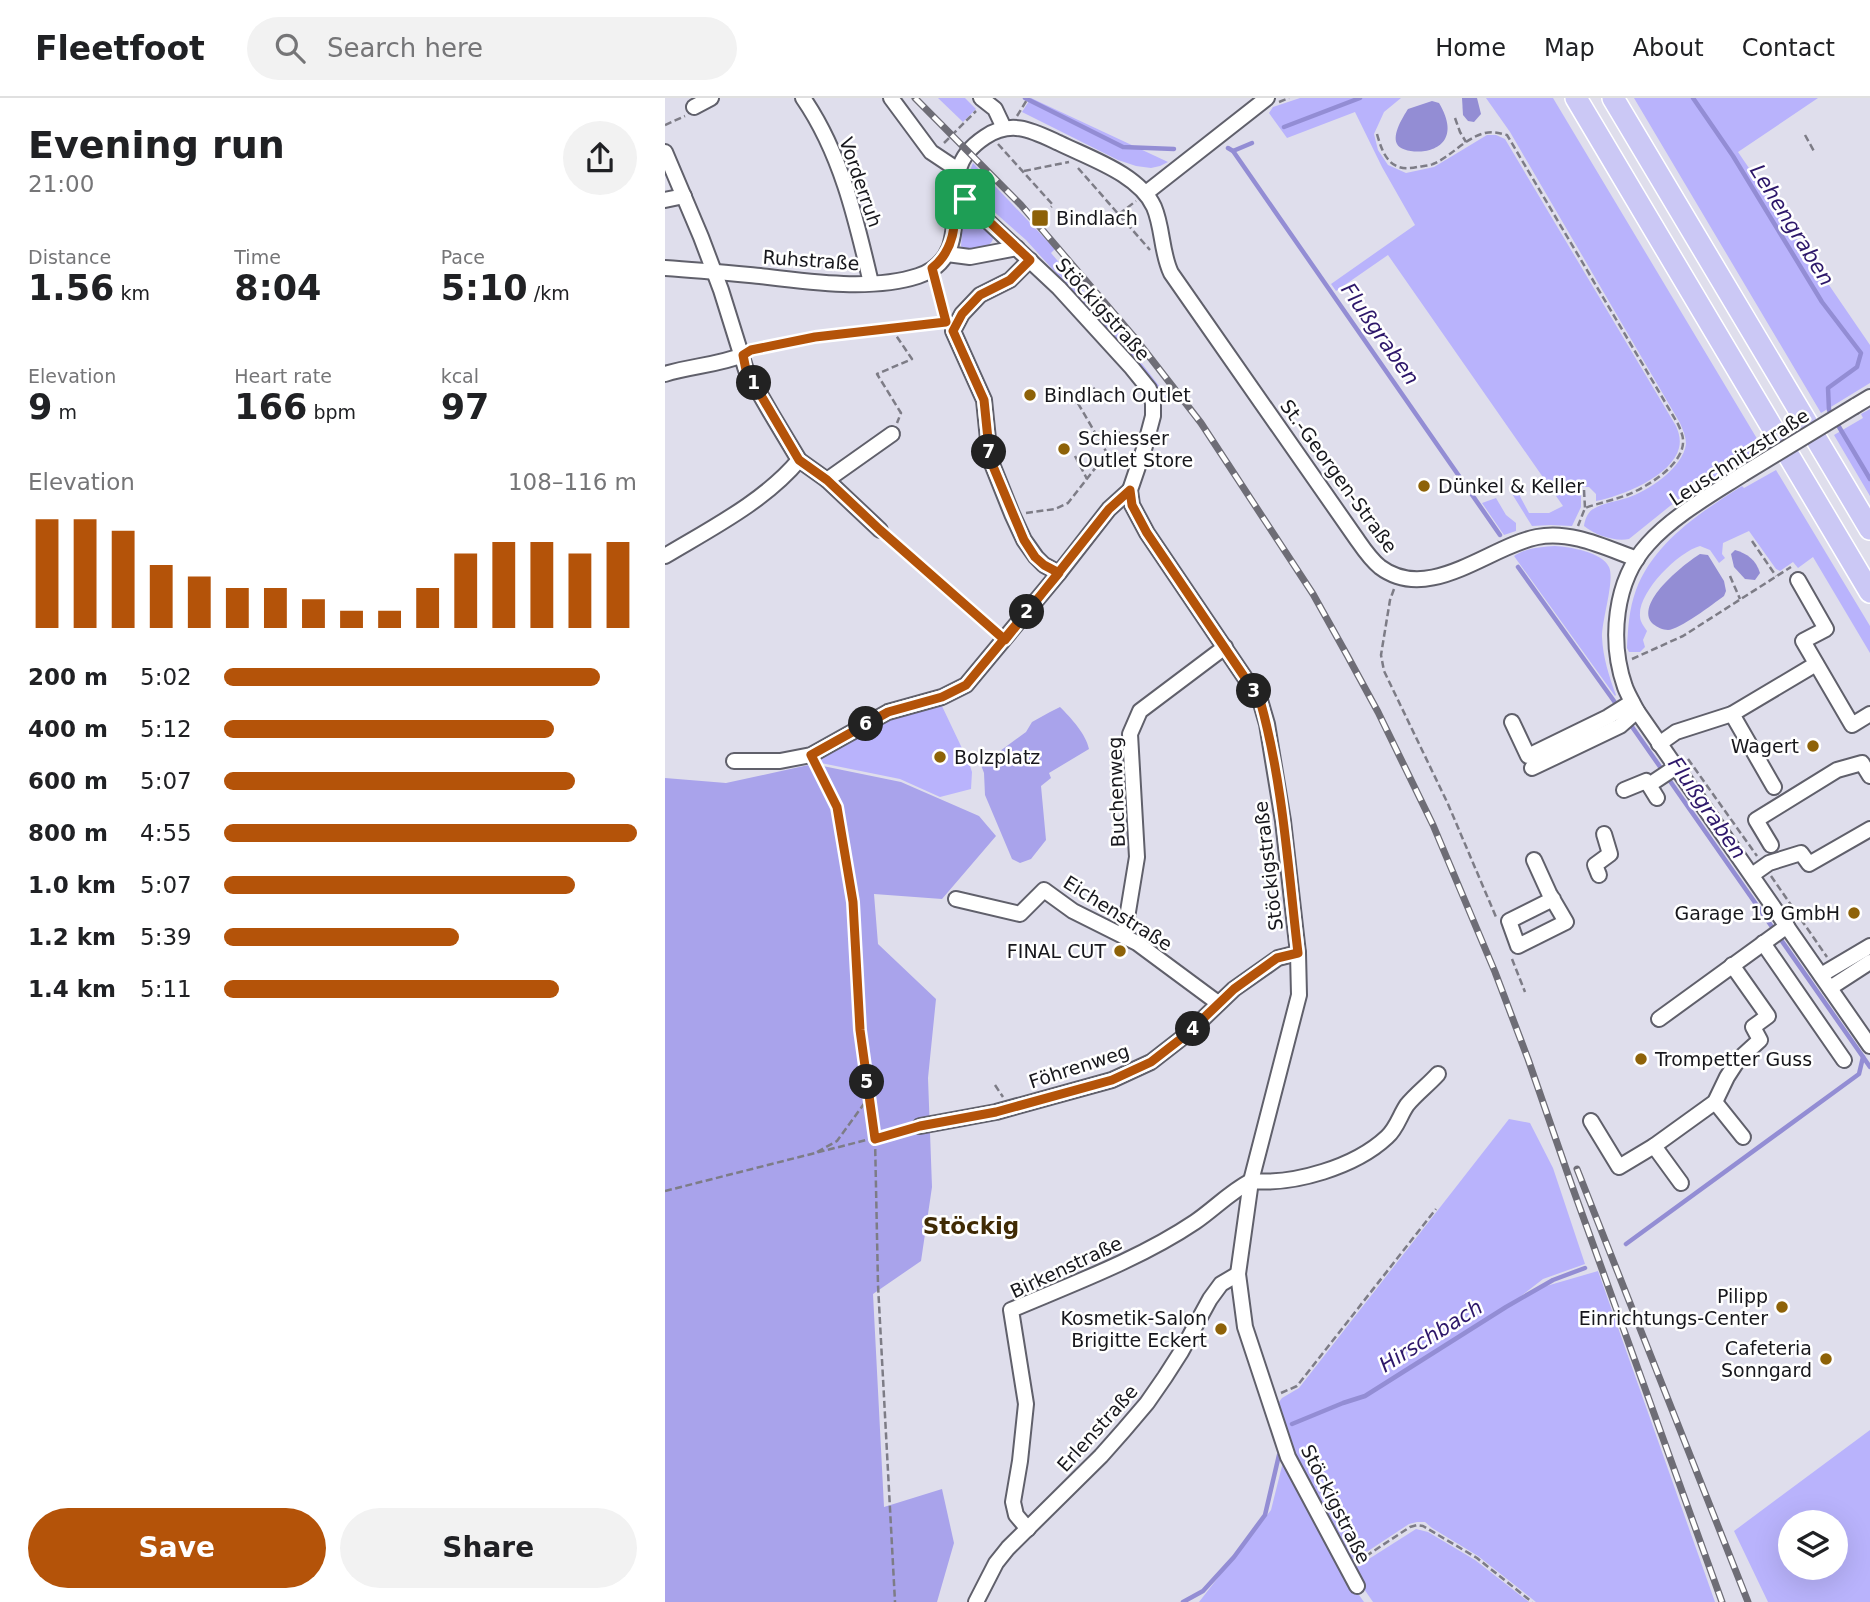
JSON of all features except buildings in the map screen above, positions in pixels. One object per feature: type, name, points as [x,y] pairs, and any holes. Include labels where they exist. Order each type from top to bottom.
[{"type":"highway","points":[[1576,98],[1870,592]]},
{"type":"highway","points":[[1613,98],[1870,529]]},
{"type":"street","points":[[694,107],[711,98]]},
{"type":"street","name":"Vorderruh","points":[[803,98],[834,154],[850,201],[871,283]]},
{"type":"street","points":[[891,98],[931,152],[958,170]]},
{"type":"street","points":[[981,98],[995,109],[1004,128]]},
{"type":"street","points":[[1017,248],[970,257],[947,254],[954,235],[958,170],[969,151],[989,134],[1004,128],[1026,128],[1127,177],[1146,194],[1267,98]]},
{"type":"street","points":[[665,152],[714,271],[746,370],[799,460],[827,480],[880,530]]},
{"type":"street","points":[[956,186],[979,213],[1017,248]]},
{"type":"street","name":"St.-Georgen-Straße","points":[[1146,194],[1154,207],[1171,274],[1370,557],[1380,567],[1410,579],[1435,577],[1462,568],[1515,543],[1552,535],[1577,538],[1637,559]]},
{"type":"street","points":[[665,200],[684,196]]},
{"type":"street","name":"Stöckigstraße","points":[[1017,248],[1059,288],[1149,389],[1153,416],[1130,490],[1132,505],[1147,533],[1260,700],[1267,724],[1283,821],[1298,953],[1299,995],[1251,1181],[1238,1273],[1245,1327],[1288,1457],[1357,1586]]},
{"type":"street","name":"Ruhstraße","points":[[665,268],[826,283],[871,283],[919,276],[947,254]]},
{"type":"street","points":[[1030,260],[1010,280],[980,295],[962,314],[953,331],[984,400],[990,459],[1024,540],[1035,557],[1059,573]]},
{"type":"street","points":[[665,374],[743,355]]},
{"type":"street","name":"Leuschnitzstraße","points":[[1637,559],[1647,545],[1712,494],[1870,397]]},
{"type":"street","points":[[827,480],[892,434]]},
{"type":"street","points":[[665,556],[733,517],[799,460]]},
{"type":"street","points":[[734,761],[780,761],[811,755],[888,712],[942,697],[966,685],[1109,509],[1130,490]]},
{"type":"street","points":[[1637,559],[1618,611],[1615,637],[1627,713],[1659,744],[1662,780],[1752,875],[1775,934],[1844,1060]]},
{"type":"street","points":[[1795,573],[1826,629],[1803,641],[1852,724],[1870,714]]},
{"type":"street","name":"Buchenweg","points":[[1124,936],[1137,857],[1130,734],[1140,711],[1226,648]]},
{"type":"street","points":[[1659,744],[1676,732],[1733,714],[1816,664]]},
{"type":"street","points":[[1511,722],[1528,756],[1627,713]]},
{"type":"street","points":[[1532,768],[1627,713]]},
{"type":"street","points":[[1733,714],[1774,787]]},
{"type":"street","points":[[1772,845],[1756,820],[1837,771],[1862,763],[1870,776]]},
{"type":"street","points":[[1625,790],[1646,780],[1662,780]]},
{"type":"street","points":[[1752,875],[1769,863],[1801,852],[1809,864],[1870,829]]},
{"type":"street","points":[[1599,875],[1595,865],[1610,854],[1604,834]]},
{"type":"street","points":[[1534,860],[1553,899]]},
{"type":"street","name":"Eichenstraße","points":[[956,899],[1020,914],[1044,890],[1073,911],[1137,943],[1218,1003]]},
{"type":"street","points":[[1659,1018],[1775,934]]},
{"type":"street","points":[[1775,934],[1821,975],[1870,1046]]},
{"type":"street","points":[[1821,975],[1870,946]]},
{"type":"street","name":"Föhrenweg","points":[[920,1126],[996,1112],[1131,1073],[1169,1049],[1234,989],[1277,958],[1298,953]]},
{"type":"street","points":[[1830,988],[1870,962]]},
{"type":"street","points":[[1591,1121],[1619,1167],[1654,1146],[1715,1102],[1738,1060],[1760,1040],[1753,1027],[1768,1016],[1732,965]]},
{"type":"street","points":[[1251,1181],[1293,1180],[1343,1164],[1366,1152],[1387,1137],[1406,1107],[1438,1074]]},
{"type":"street","points":[[1715,1102],[1742,1137]]},
{"type":"street","points":[[1654,1146],[1681,1183]]},
{"type":"street","name":"Birkenstraße","points":[[1028,1529],[1013,1509],[1026,1404],[1011,1310],[1138,1255],[1195,1222],[1236,1189],[1251,1181]]},
{"type":"street","name":"Erlenstraße","points":[[976,1602],[1007,1548],[1101,1456],[1139,1412],[1181,1352],[1210,1298],[1221,1284],[1238,1273]]},
{"type":"path","points":[[938,140],[944,143],[979,108],[975,104],[981,98]]},
{"type":"path","points":[[1025,102],[1028,98]]},
{"type":"path","points":[[665,125],[696,111],[694,107]]},
{"type":"path","points":[[1455,118],[1466,142]]},
{"type":"path","points":[[1377,134],[1381,148],[1391,163],[1407,170],[1433,164],[1486,132],[1507,135],[1681,432],[1683,440],[1679,456],[1660,476],[1629,495],[1585,508]]},
{"type":"path","points":[[989,134],[1053,205],[1051,207]]},
{"type":"path","points":[[1805,135],[1815,153]]},
{"type":"path","points":[[1024,172],[1073,162],[1154,254]]},
{"type":"path","points":[[1119,214],[1146,194]]},
{"type":"path","points":[[743,355],[751,350],[815,337],[946,322],[932,268]]},
{"type":"path","points":[[891,328],[912,359],[877,374],[901,413],[892,434]]},
{"type":"path","points":[[1013,514],[1055,509],[1068,503],[1107,453],[1076,400],[1095,388]]},
{"type":"path","points":[[1101,443],[1120,432]]},
{"type":"path","points":[[1075,456],[1087,479]]},
{"type":"path","points":[[1577,538],[1577,528],[1585,508],[1584,490]]},
{"type":"path","points":[[880,530],[1005,640]]},
{"type":"path","points":[[1752,541],[1777,577]]},
{"type":"path","points":[[1619,662],[1636,658],[1683,636],[1777,577],[1795,573]]},
{"type":"path","points":[[1398,576],[1390,600],[1381,655],[1384,671],[1448,804],[1498,924]]},
{"type":"path","points":[[1730,576],[1741,600]]},
{"type":"path","points":[[811,755],[837,807],[853,902],[860,1030],[875,1139],[878,1284],[895,1602]]},
{"type":"path","points":[[1512,958],[1525,992]]},
{"type":"path","points":[[812,1154],[837,1141],[869,1097]]},
{"type":"path","points":[[665,1191],[920,1126]]},
{"type":"path","points":[[1268,1396],[1297,1386],[1436,1209]]},
{"type":"path","points":[[1348,1568],[1410,1527],[1423,1526],[1477,1558],[1532,1602]]},
{"type":"shaded area","points":[[938,98],[965,98],[976,109],[963,122]]},
{"type":"shaded area","points":[[1031,98],[1168,162],[1151,168],[1118,160],[1022,112]]},
{"type":"shaded area","points":[[1300,98],[1401,98],[1384,112],[1374,134],[1378,150],[1388,165],[1406,173],[1434,167],[1487,135],[1505,139],[1676,426],[1679,448],[1667,467],[1645,483],[1619,495],[1596,501],[1596,494],[1589,487],[1581,487],[1581,507],[1572,526],[1532,526],[1509,489],[1514,485],[1529,513],[1549,513],[1563,506],[1388,255],[1336,291],[1331,284],[1415,225],[1355,112],[1287,138],[1269,113],[1273,107]]},
{"type":"shaded area","points":[[1462,98],[1477,98],[1481,114],[1474,122],[1468,121],[1463,115]]},
{"type":"shaded area","points":[[1486,98],[1553,98],[1762,447],[1670,506],[1629,539],[1612,539],[1594,532],[1584,526],[1587,516],[1595,508],[1635,495],[1672,470],[1686,444],[1684,434],[1510,132]]},
{"type":"shaded area","points":[[1634,98],[1818,98],[1738,152],[1870,345],[1870,383],[1821,413]]},
{"type":"shaded area","points":[[1432,101],[1439,103],[1447,121],[1447,134],[1442,143],[1433,149],[1422,151],[1402,148],[1397,144],[1396,135],[1408,109]]},
{"type":"shaded area","points":[[973,163],[1055,249],[1051,253],[1109,321],[1170,400],[1162,401],[1159,390],[1136,361],[1026,240],[973,193],[968,178]]},
{"type":"shaded area","points":[[966,218],[975,218],[994,236],[989,245],[982,249],[964,250],[961,246],[963,221]]},
{"type":"shaded area","points":[[1870,409],[1870,496],[1834,435],[1863,418],[1861,414]]},
{"type":"shaded area","points":[[1776,470],[1870,626],[1870,653],[1813,557],[1798,568],[1793,562],[1780,571],[1749,531],[1723,543],[1722,554],[1725,558],[1719,563],[1710,550],[1700,546],[1681,556],[1661,574],[1641,606],[1640,618],[1647,631],[1643,640],[1645,647],[1640,652],[1629,652],[1630,611],[1636,590],[1654,557],[1680,530],[1711,506],[1742,486],[1744,488]]},
{"type":"shaded area","points":[[1496,498],[1506,515],[1516,523],[1516,531],[1504,535],[1482,503]]},
{"type":"shaded area","points":[[1555,546],[1593,554],[1609,567],[1610,581],[1602,637],[1615,696],[1514,556],[1539,547]]},
{"type":"shaded area","points":[[1735,550],[1748,556],[1756,564],[1760,573],[1755,580],[1745,579],[1734,567],[1731,554]]},
{"type":"shaded area","points":[[1700,554],[1708,555],[1724,581],[1724,596],[1680,626],[1666,630],[1656,626],[1649,616],[1655,596],[1673,575]]},
{"type":"shaded area","points":[[941,704],[969,763],[972,772],[971,789],[940,797],[900,779],[821,763],[814,757],[890,717]]},
{"type":"shaded area","points":[[1060,707],[1081,732],[1089,749],[1049,773],[1051,778],[1041,786],[1046,840],[1031,859],[1020,863],[1012,859],[985,795],[981,765],[1026,732],[1032,722]]},
{"type":"shaded area","points":[[813,764],[901,782],[979,816],[996,836],[942,899],[874,894],[878,944],[936,999],[928,1078],[932,1187],[921,1261],[873,1294],[884,1507],[942,1489],[954,1543],[937,1602],[665,1602],[665,778],[726,783]]},
{"type":"shaded area","points":[[1509,1119],[1530,1123],[1553,1168],[1585,1264],[1543,1279],[1499,1313],[1536,1289],[1598,1271],[1715,1602],[1536,1602],[1478,1556],[1425,1522],[1409,1524],[1356,1559],[1347,1558],[1292,1458],[1276,1406],[1282,1398],[1299,1388]]},
{"type":"shaded area","points":[[1870,1430],[1870,1602],[1768,1602],[1734,1531]]},
{"type":"shaded area","points":[[1284,1458],[1364,1602],[1199,1602],[1271,1510]]},
{"type":"shaded area","points":[[1416,1529],[1428,1532],[1475,1560],[1529,1602],[1373,1602],[1353,1569]]},
{"type":"waterway","points":[[1025,98],[1123,147],[1174,149]]},
{"type":"waterway","points":[[1284,127],[1360,98]]},
{"type":"waterway","name":"Lehengraben","points":[[1693,98],[1733,156],[1822,302],[1861,353],[1857,367],[1828,388],[1829,410],[1870,479]]},
{"type":"waterway","points":[[1233,151],[1252,143]]},
{"type":"waterway","name":"Flußgraben","points":[[1228,148],[1233,151],[1500,535]]},
{"type":"waterway","name":"Flußgraben","points":[[1518,567],[1619,708]]},
{"type":"waterway","name":"Flußgraben","points":[[1628,721],[1870,1067]]},
{"type":"waterway","name":"Hirschbach","points":[[1626,1244],[1859,1074],[1863,1057]]},
{"type":"waterway","name":"Hirschbach","points":[[1292,1424],[1365,1396],[1506,1307],[1553,1280],[1585,1268]]},
{"type":"waterway","name":"Hirschbach","points":[[1183,1602],[1203,1591],[1234,1557],[1265,1515],[1279,1455]]},
{"type":"railway","points":[[915,98],[1021,205],[1135,338],[1201,423],[1313,594],[1378,712],[1433,825],[1495,972],[1722,1602]]},
{"type":"railway","points":[[1577,1169],[1748,1602]]},
{"type":"place","name":"Bindlach","points":[[1040,218]]},
{"type":"place","name":"Bindlach Outlet","points":[[1030,395]]},
{"type":"place","name":"Schiesser Outlet Store","points":[[1064,449]]},
{"type":"place","name":"Dünkel & Keller","points":[[1424,486]]},
{"type":"place","name":"Wagert","points":[[1813,746]]},
{"type":"place","name":"Bolzplatz","points":[[940,757]]},
{"type":"place","name":"Garage 19 GmbH","points":[[1854,913]]},
{"type":"place","name":"FINAL CUT","points":[[1120,951]]},
{"type":"place","name":"Trompetter Guss","points":[[1641,1059]]},
{"type":"place","name":"Pilipp Einrichtungs-Center","points":[[1782,1307]]},
{"type":"place","name":"Kosmetik-Salon Brigitte Eckert","points":[[1221,1329]]},
{"type":"place","name":"Cafeteria Sonngard","points":[[1826,1359]]},
{"type":"district","name":"Stöckig","points":[[971,1226]]},
{"type":"route","points":[[965,199],[956,186],[954,235],[947,254],[932,268],[946,322],[815,337],[751,350],[743,355],[746,370],[799,460],[827,480],[880,530],[1005,640],[1059,573],[1109,509],[1130,490],[1132,505],[1147,533],[1260,700],[1267,724],[1283,821],[1298,953],[1277,958],[1234,989],[1169,1049],[1131,1073],[996,1112],[920,1126],[875,1139],[860,1030],[853,902],[837,807],[811,755],[888,712],[942,697],[966,685],[984,666],[1059,573],[1035,557],[1024,540],[990,459],[984,400],[953,331],[962,314],[980,295],[1010,280],[1030,260],[965,199]]}]
